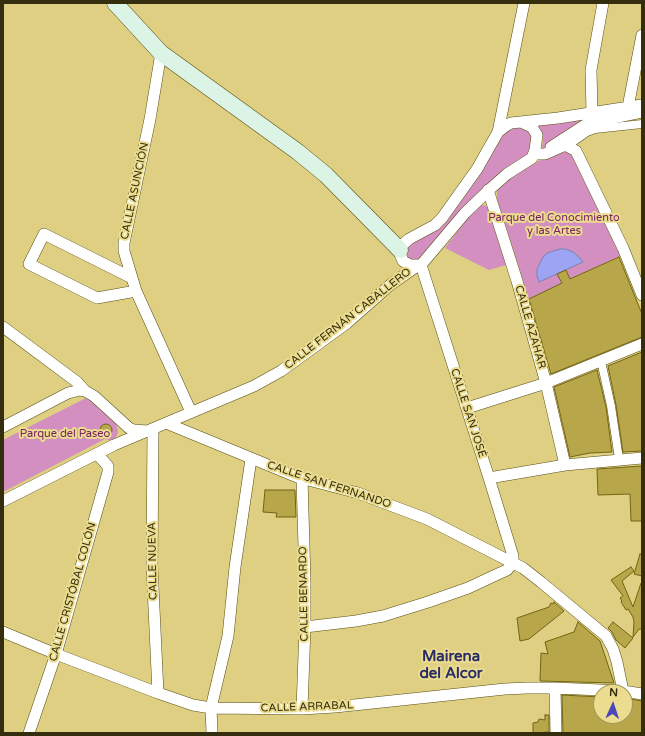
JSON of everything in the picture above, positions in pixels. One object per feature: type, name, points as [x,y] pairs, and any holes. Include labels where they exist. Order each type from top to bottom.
[{"type":"main road","points":[[115,3],[161,53],[304,156],[326,175],[401,256]]},
{"type":"street","points":[[390,285],[401,256],[402,246],[409,239],[430,229],[442,218],[477,168],[498,132],[524,3]]},
{"type":"street","points":[[595,117],[591,70],[603,3]]},
{"type":"street","points":[[628,107],[640,56],[642,35]]},
{"type":"street","name":"CALLE ASUNCIÓN","points":[[161,53],[150,119],[124,243],[125,257],[136,291],[191,412]]},
{"type":"street","points":[[504,104],[508,113],[519,122],[532,127],[537,135],[535,156]]},
{"type":"street","points":[[535,156],[588,123],[595,117],[628,107],[642,105]]},
{"type":"street","points":[[498,132],[507,125],[519,122],[642,112]]},
{"type":"street","points":[[535,156],[545,154],[559,147],[567,146],[587,132],[595,129],[642,124]]},
{"type":"street","points":[[567,146],[576,151],[623,248],[642,295]]},
{"type":"street","name":"CALLE FERNÁN CABALLERO","points":[[3,501],[114,445],[122,443],[254,386],[281,371],[347,323],[390,285],[419,265],[465,213],[488,190],[507,174],[535,156]]},
{"type":"street","name":"CALLE AZAHAR","points":[[488,190],[517,281],[546,383],[565,464]]},
{"type":"street","points":[[132,278],[44,234],[29,264],[97,298],[136,291]]},
{"type":"street","points":[[401,256],[410,265],[419,265]]},
{"type":"street","name":"CALLE SAN JOSÉ","points":[[419,265],[467,408],[513,556],[513,563]]},
{"type":"street","points":[[3,327],[77,382],[85,391],[94,396],[126,426],[134,430],[150,430]]},
{"type":"street","points":[[467,408],[546,383],[642,344]]},
{"type":"street","points":[[601,361],[611,406],[619,459]]},
{"type":"street","points":[[3,427],[68,393],[77,390],[85,391]]},
{"type":"street","points":[[114,445],[120,436],[120,421]]},
{"type":"street","name":"CALLE SAN FERNANDO","points":[[166,423],[251,459],[302,478],[358,493],[427,519],[513,563],[541,582],[606,636],[613,649],[622,684]]},
{"type":"street","name":"CALLE NUEVA","points":[[150,430],[152,566],[158,693]]},
{"type":"street","name":"CALLE CRISTÓBAL COLÓN","points":[[29,733],[56,654],[108,472],[108,466],[97,454]]},
{"type":"street","points":[[489,478],[565,464],[642,458]]},
{"type":"street","points":[[212,733],[211,708],[228,636],[235,567],[251,459]]},
{"type":"street","name":"CALLE BENARDO","points":[[302,478],[305,582],[302,709]]},
{"type":"street","points":[[305,627],[356,621],[382,616],[415,606],[468,588],[507,570],[513,563]]},
{"type":"street","name":"CALLE ARRABAL","points":[[3,632],[158,693],[211,708],[302,709],[366,705],[505,689],[555,688],[593,690]]},
{"type":"street","points":[[555,688],[556,733]]},
{"type":"green space","points":[[584,119],[561,138],[542,149],[543,140],[540,131],[535,125]]},
{"type":"green space","points":[[514,127],[524,128],[532,135],[529,155],[421,261],[413,261],[406,256],[407,246],[420,239],[501,135]]},
{"type":"green space","name":"Parque del Conocimiento y las Artes","points":[[559,149],[574,153],[620,256],[570,279],[566,270],[558,274],[562,283],[529,299],[497,199],[497,189],[510,178]]},
{"type":"green space","points":[[484,205],[488,207],[506,265],[489,270],[445,248],[473,211]]},
{"type":"green space","name":"Parque del Paseo","points":[[88,397],[116,423],[118,432],[115,440],[112,441],[105,439],[3,492],[3,440]]},
{"type":"water","points":[[560,249],[566,249],[573,252],[583,262],[539,282],[537,269],[543,257],[547,253]]},
{"type":"building","points":[[619,257],[642,314],[642,337],[551,374],[529,299],[562,283],[557,274],[566,270],[570,279]]},
{"type":"building","points":[[642,352],[642,451],[623,452],[608,366]]},
{"type":"building","points":[[597,370],[606,407],[612,452],[590,453],[570,457],[554,387]]},
{"type":"building","points":[[106,424],[110,426],[112,430],[110,434],[106,436],[102,434],[100,430],[102,426]]},
{"type":"building","points":[[642,466],[642,521],[631,521],[630,494],[598,495],[597,469]]},
{"type":"building","points":[[265,490],[295,490],[296,517],[276,517],[277,513],[263,512]]},
{"type":"building","points":[[640,554],[642,554],[642,576],[634,574]]},
{"type":"building","points":[[631,567],[634,571],[622,581],[633,607],[642,583],[642,629],[639,629],[633,637],[633,617],[621,602],[622,601],[620,598],[623,596],[611,580]]},
{"type":"building","points":[[554,602],[564,611],[529,639],[520,641],[517,618],[549,607],[551,603],[553,604]]},
{"type":"building","points":[[578,622],[600,641],[614,683],[540,681],[541,653],[548,654],[545,642],[574,632]]},
{"type":"building","points":[[613,622],[633,638],[625,648],[616,640],[608,628]]},
{"type":"building","points":[[562,695],[593,697],[593,724],[633,724],[633,699],[642,701],[642,733],[563,733]]},
{"type":"building","points":[[545,715],[549,715],[549,732],[533,733],[533,723],[538,722],[539,719],[545,720]]},
{"type":"district","name":"Mairena del Alcor","points":[[451,666]]}]
